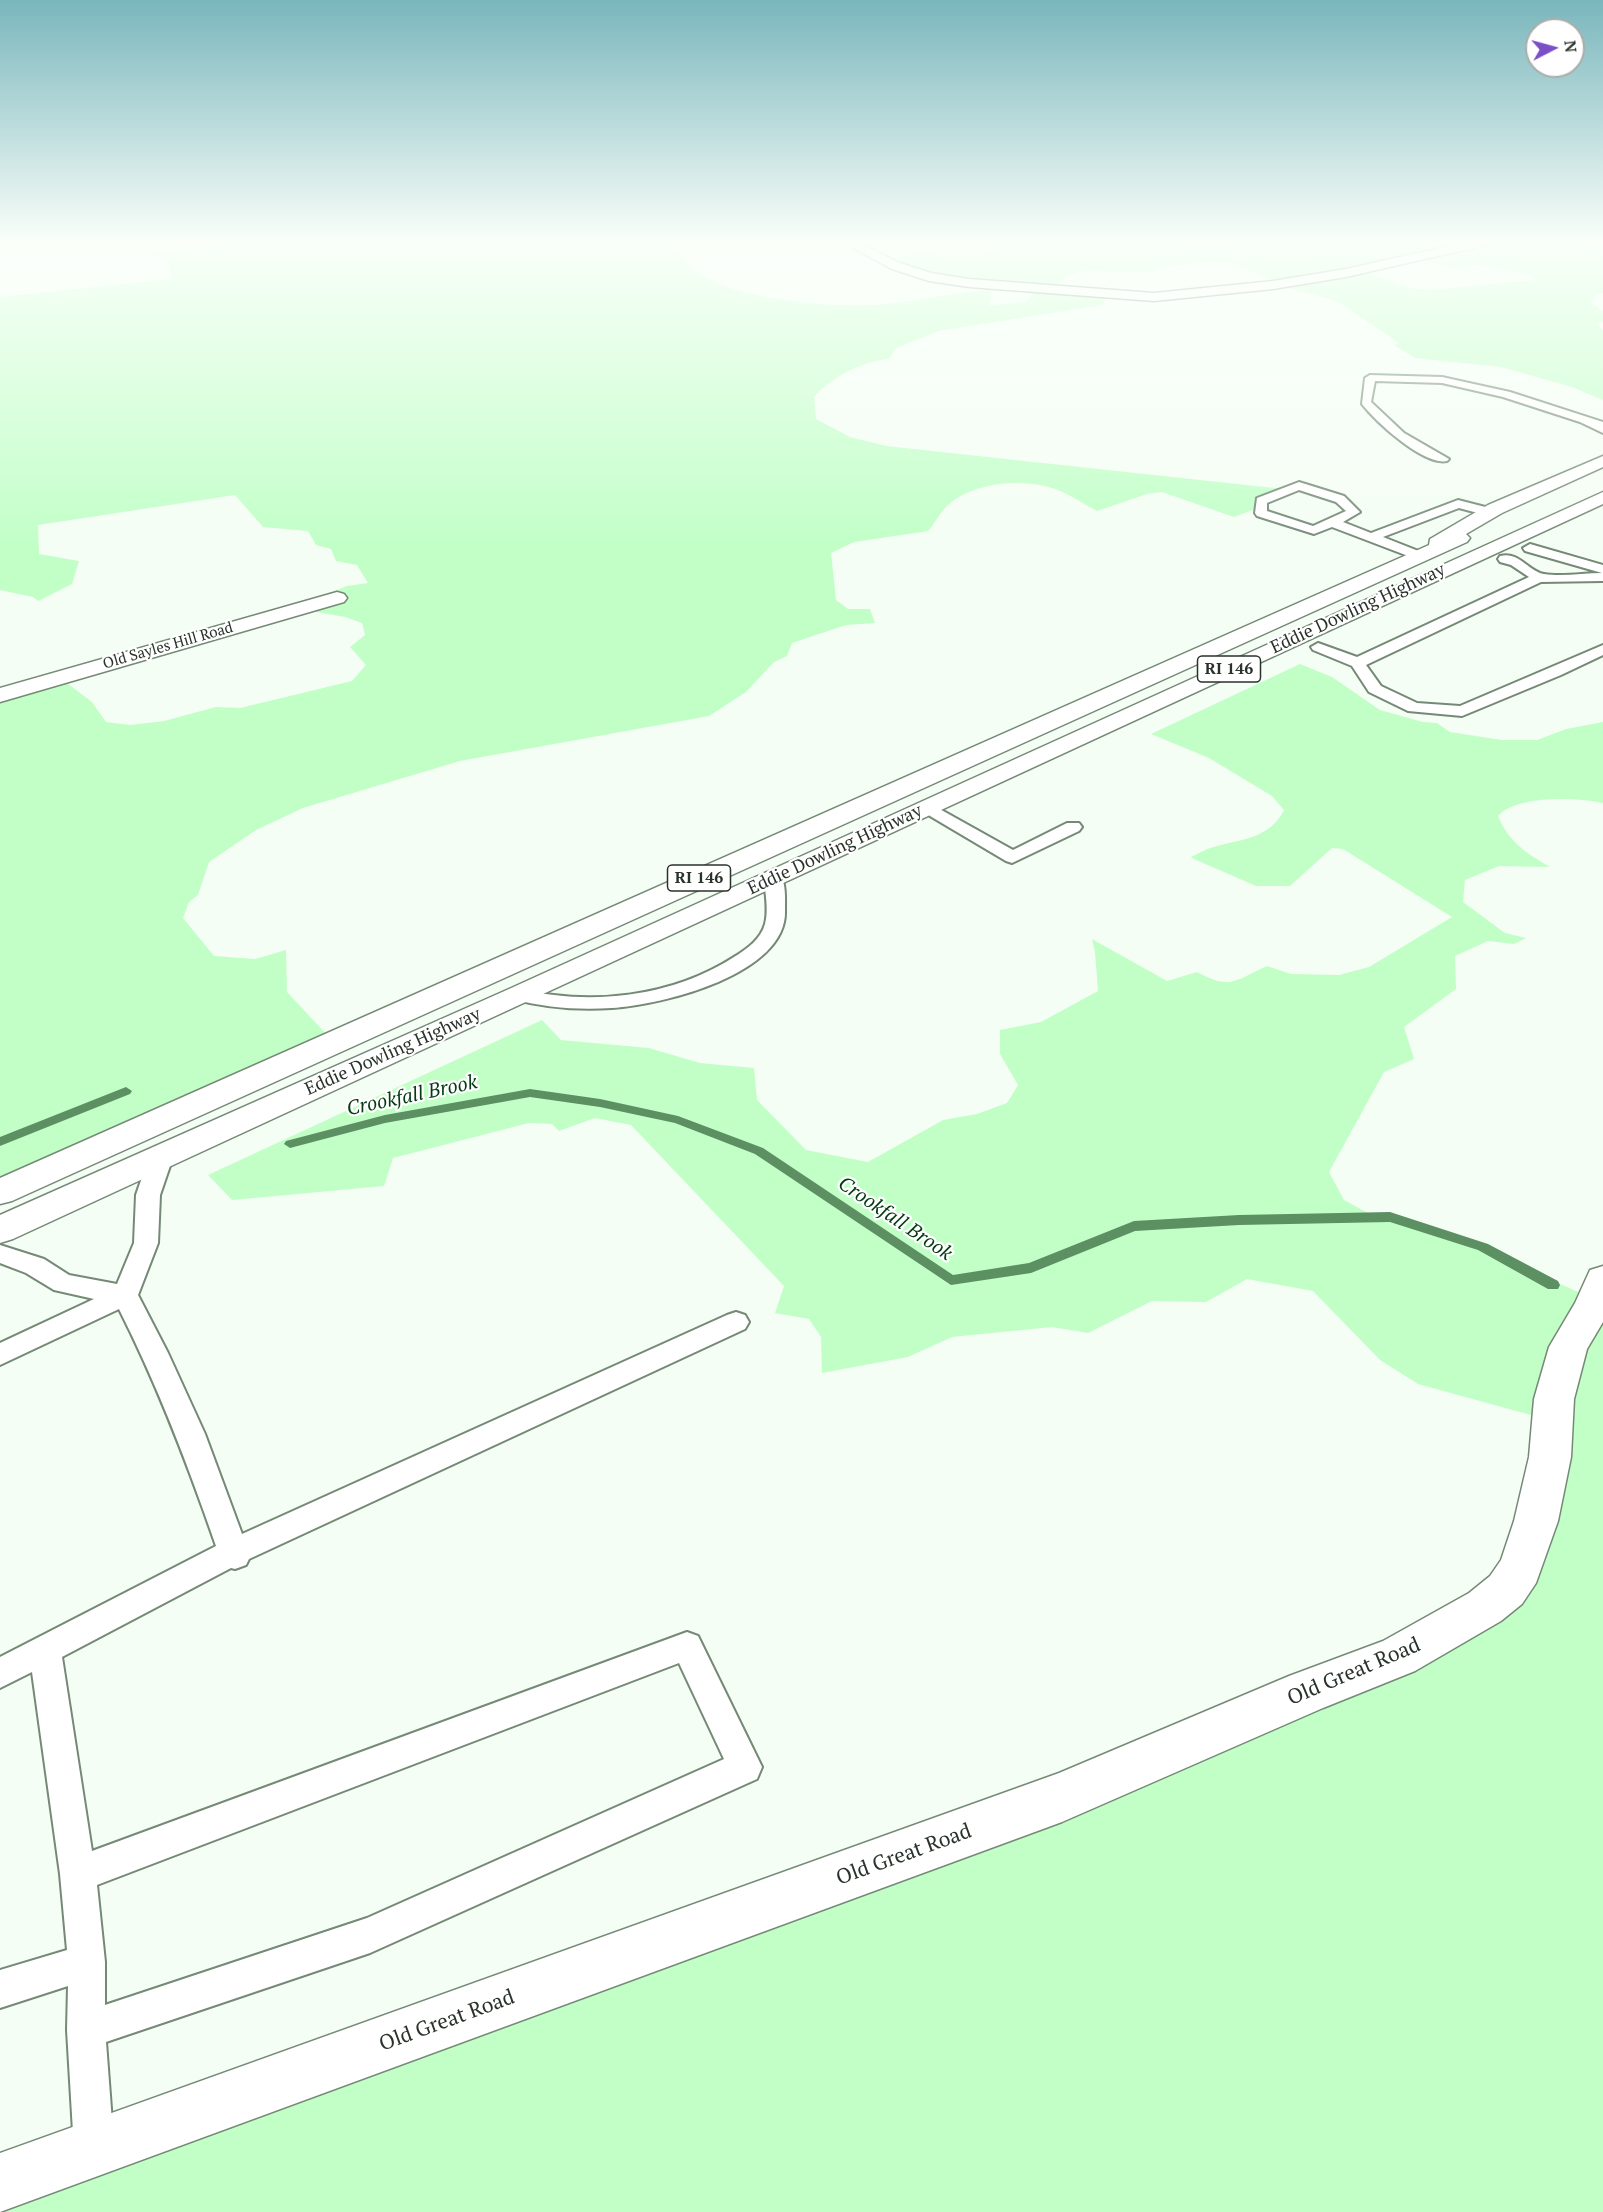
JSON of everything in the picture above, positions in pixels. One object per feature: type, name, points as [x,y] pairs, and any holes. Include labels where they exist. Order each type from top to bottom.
[{"type":"main road","points":[[1408,560],[1490,513],[1603,461]]},
{"type":"main road","name":"Eddie Dowling Highway","points":[[0,1192],[1408,560],[1603,475]]},
{"type":"main road","name":"Eddie Dowling Highway","points":[[0,1230],[520,995],[1603,497]]},
{"type":"main road","points":[[854,840],[1025,781],[1157,724],[1603,513]]},
{"type":"main road","name":"Old Sayles Hill Road","points":[[0,695],[337,598]]},
{"type":"main road","name":"Old Great Road","points":[[0,2182],[1062,1797],[1306,1692],[1400,1656],[1485,1607],[1506,1590],[1520,1569],[1536,1521],[1550,1457],[1554,1399],[1568,1347],[1598,1293]]},
{"type":"lane","points":[[1443,459],[1415,447],[1378,417],[1366,402],[1370,378],[1453,382],[1506,394],[1603,425]]},
{"type":"lane","points":[[1584,420],[1603,430]]},
{"type":"lane","points":[[1332,522],[1354,512],[1340,499],[1299,486],[1261,501],[1261,513],[1314,530],[1332,522],[1372,537],[1408,560]]},
{"type":"lane","points":[[1372,537],[1458,504],[1490,513]]},
{"type":"lane","points":[[1530,548],[1603,569]]},
{"type":"lane","points":[[1505,559],[1516,562],[1539,578]]},
{"type":"lane","points":[[1357,663],[1539,578],[1603,577]]},
{"type":"lane","points":[[1318,647],[1357,663],[1375,689],[1414,708],[1462,711],[1556,672],[1603,649]]},
{"type":"lane","points":[[936,812],[1012,857],[1073,826]]},
{"type":"lane","points":[[520,995],[564,1001],[625,1001],[647,998],[710,977],[745,961],[760,948],[775,925],[773,878]]},
{"type":"lane","points":[[0,1355],[125,1295],[146,1243],[148,1195],[161,1156]]},
{"type":"lane","points":[[0,1254],[35,1266],[63,1283],[125,1295]]},
{"type":"lane","points":[[125,1295],[155,1353],[191,1434],[234,1554]]},
{"type":"lane","points":[[0,1673],[45,1648],[234,1554],[736,1322]]},
{"type":"lane","points":[[78,1874],[687,1646],[745,1767],[370,1935],[86,2030]]},
{"type":"lane","points":[[45,1648],[78,1874],[87,1962],[86,2030],[94,2149]]},
{"type":"lane","points":[[0,1989],[87,1962]]},
{"type":"green space","points":[[0,342],[911,342],[896,348],[889,359],[879,360],[848,371],[829,383],[814,397],[816,419],[850,437],[886,446],[1302,491],[1234,517],[1162,492],[1147,494],[1097,511],[1065,493],[1047,487],[1016,483],[984,487],[956,499],[945,508],[928,531],[854,542],[831,553],[836,600],[848,609],[870,609],[875,623],[846,625],[792,643],[787,656],[774,662],[746,692],[709,716],[460,761],[303,808],[256,830],[209,862],[198,895],[189,902],[183,918],[214,956],[255,959],[286,950],[287,992],[328,1036],[0,1184],[0,692],[59,677],[92,702],[106,722],[130,725],[164,721],[216,707],[240,708],[352,681],[366,665],[350,647],[365,635],[362,623],[345,617],[293,608],[347,586],[368,583],[357,565],[336,561],[331,549],[316,545],[308,531],[263,527],[235,495],[38,525],[39,554],[79,561],[72,584],[38,601],[33,597],[0,590]]},
{"type":"green space","points":[[1603,342],[1603,400],[1572,387],[1501,367],[1415,358],[1394,345],[1399,343]]},
{"type":"green space","points":[[1300,664],[1332,677],[1380,710],[1423,722],[1437,723],[1450,732],[1502,740],[1537,740],[1566,729],[1603,722],[1603,803],[1548,799],[1518,804],[1498,816],[1507,833],[1519,846],[1550,867],[1499,866],[1465,880],[1463,902],[1505,933],[1526,938],[1514,944],[1488,941],[1455,956],[1456,989],[1404,1027],[1414,1059],[1384,1072],[1329,1172],[1344,1200],[1377,1218],[1462,1240],[1585,1295],[1603,1272],[1603,2212],[0,2212],[0,2182],[855,1857],[1501,1596],[1549,1420],[1418,1384],[1380,1360],[1313,1291],[1247,1279],[1206,1302],[1152,1301],[1088,1333],[1052,1327],[952,1337],[908,1357],[822,1373],[821,1337],[809,1319],[775,1313],[784,1286],[631,1125],[595,1118],[559,1131],[552,1124],[529,1123],[393,1158],[384,1186],[232,1200],[208,1175],[542,1020],[561,1040],[649,1048],[700,1063],[754,1068],[757,1100],[806,1150],[868,1162],[943,1120],[977,1114],[1007,1103],[1018,1085],[1000,1054],[1000,1030],[1041,1022],[1098,991],[1092,939],[1167,981],[1197,972],[1218,981],[1232,981],[1267,966],[1291,974],[1339,975],[1369,967],[1452,917],[1343,849],[1332,848],[1290,886],[1256,886],[1194,859],[1191,857],[1210,848],[1264,832],[1284,810],[1272,796],[1209,758],[1151,734]]},
{"type":"waterway","name":"Crookfall Brook","points":[[0,1142],[126,1091]]},
{"type":"waterway","name":"Crookfall Brook","points":[[290,1144],[385,1119],[530,1093],[600,1103],[678,1120],[759,1151],[951,1280],[1031,1268],[1134,1226],[1239,1220],[1390,1217],[1483,1247],[1553,1285]]}]
